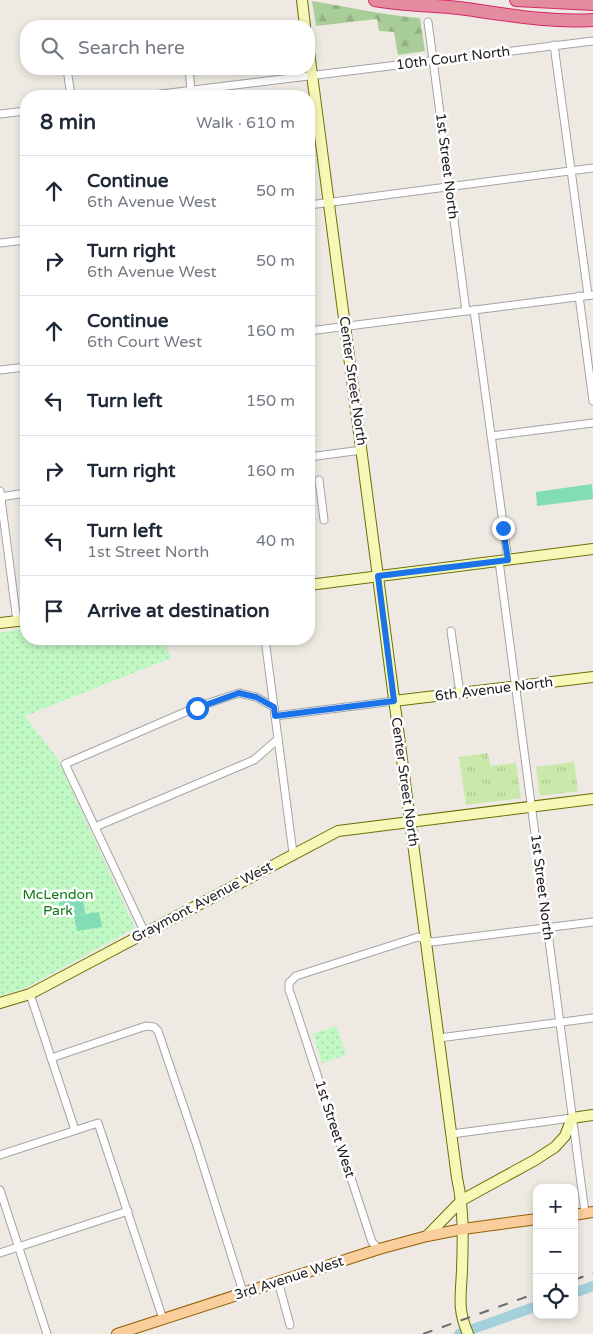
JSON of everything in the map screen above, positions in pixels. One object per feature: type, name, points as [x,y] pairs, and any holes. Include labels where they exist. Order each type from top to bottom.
[{"type":"highway","points":[[375,0],[458,8],[534,19],[593,20]]},
{"type":"highway","points":[[516,0],[593,4]]},
{"type":"main road","name":"3rd Avenue West","points":[[117,1334],[379,1248],[463,1229],[533,1220]]},
{"type":"street","points":[[302,0],[304,20]]},
{"type":"street","name":"1st Street North","points":[[428,22],[450,186],[491,436],[516,686],[584,1214]]},
{"type":"street","name":"10th Court North","points":[[192,90],[593,41]]},
{"type":"street","points":[[315,330],[590,295],[554,45]]},
{"type":"street","points":[[68,75],[69,90]]},
{"type":"street","points":[[190,75],[192,90]]},
{"type":"street","name":"Center Street North","points":[[312,76],[314,90]]},
{"type":"street","name":"Center Street North","points":[[315,98],[457,1178],[462,1200],[462,1271],[459,1298],[468,1334]]},
{"type":"street","points":[[0,114],[20,112]]},
{"type":"street","points":[[315,204],[593,168]]},
{"type":"street","points":[[0,243],[20,241]]},
{"type":"street","points":[[579,296],[593,401]]},
{"type":"street","points":[[0,370],[20,367]]},
{"type":"street","points":[[491,436],[593,423]]},
{"type":"street","points":[[315,456],[362,450]]},
{"type":"street","points":[[319,480],[324,520]]},
{"type":"street","points":[[20,493],[0,495],[20,610]]},
{"type":"street","points":[[315,584],[593,549]]},
{"type":"street","points":[[0,623],[20,621]]},
{"type":"street","points":[[451,631],[460,693]]},
{"type":"street","points":[[266,645],[294,853]]},
{"type":"street","name":"6th Avenue North","points":[[394,701],[593,677]]},
{"type":"street","points":[[145,934],[65,764],[197,708],[239,693],[256,697],[274,707]]},
{"type":"street","points":[[275,716],[394,701]]},
{"type":"street","points":[[95,827],[254,760],[278,739]]},
{"type":"street","name":"Graymont Avenue West","points":[[0,1003],[30,994],[338,831],[593,799]]},
{"type":"street","points":[[426,939],[432,942],[593,922]]},
{"type":"street","name":"1st Street West","points":[[379,1248],[372,1242],[295,1007],[289,983],[296,976],[418,937],[426,939]]},
{"type":"street","points":[[30,994],[75,1130]]},
{"type":"street","points":[[439,1038],[593,1018]]},
{"type":"street","points":[[51,1058],[146,1026],[154,1027],[158,1031],[243,1292]]},
{"type":"street","points":[[452,1134],[593,1115]]},
{"type":"street","points":[[427,1236],[462,1200],[547,1153],[565,1136],[572,1118]]},
{"type":"street","points":[[0,1154],[98,1123],[163,1319]]},
{"type":"street","points":[[0,1190],[47,1334]]},
{"type":"street","points":[[0,1253],[128,1210]]},
{"type":"street","points":[[278,1281],[290,1325]]},
{"type":"green space","points":[[312,1],[420,18],[425,51],[398,55],[394,32],[379,31],[377,19],[316,26]]},
{"type":"green space","points":[[592,484],[593,499],[537,506],[536,492]]},
{"type":"green space","name":"McLendon Park","points":[[20,629],[20,645],[166,645],[171,658],[25,716],[57,758],[135,928],[25,988],[0,996],[0,633]]},
{"type":"green space","points":[[488,753],[490,766],[516,763],[521,798],[466,805],[459,757]]},
{"type":"green space","points":[[574,762],[578,791],[540,796],[536,767]]},
{"type":"green space","points":[[83,898],[85,914],[61,918],[59,902]]},
{"type":"green space","points":[[99,912],[102,927],[77,931],[74,916]]},
{"type":"green space","points":[[336,1026],[346,1055],[322,1063],[313,1034]]},
{"type":"waterway","points":[[578,1292],[593,1286]]},
{"type":"waterway","points":[[459,1334],[533,1307]]},
{"type":"railway","points":[[578,1279],[593,1273]]},
{"type":"railway","points":[[423,1334],[533,1294]]},
{"type":"route","points":[[197,708],[239,693],[256,697],[274,707],[275,716],[394,701],[378,576],[508,560],[503,528]]}]
